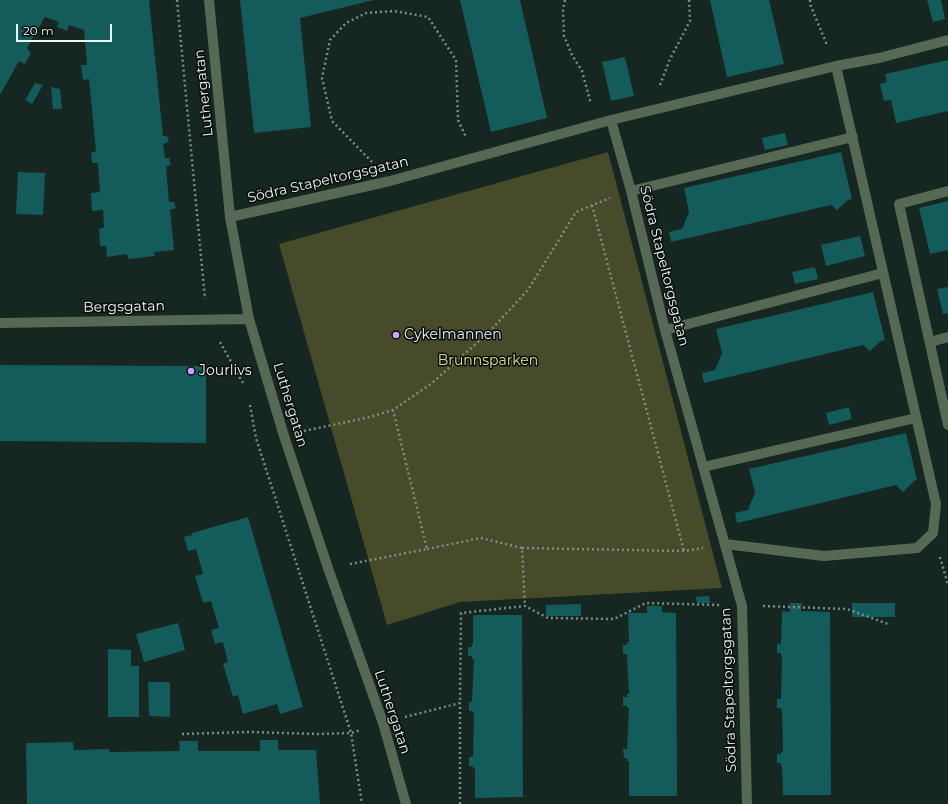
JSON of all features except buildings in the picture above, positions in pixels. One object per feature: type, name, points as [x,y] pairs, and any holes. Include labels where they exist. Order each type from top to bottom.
[{"type":"street","name":"Luthergatan","points":[[209,0],[230,217],[249,319],[284,436],[328,568],[384,723],[406,804]]},
{"type":"street","points":[[611,120],[836,66],[879,58],[948,40]]},
{"type":"street","points":[[725,544],[824,556],[917,548],[933,533],[936,504],[836,66]]},
{"type":"street","name":"Södra Stapeltorgsgatan","points":[[230,217],[390,182],[611,120],[631,191],[665,330],[742,606],[747,804]]},
{"type":"street","points":[[631,191],[853,137]]},
{"type":"street","points":[[948,191],[899,204],[948,425]]},
{"type":"street","points":[[665,330],[884,273]]},
{"type":"street","name":"Bergsgatan","points":[[0,323],[249,319]]},
{"type":"street","points":[[930,342],[948,337]]},
{"type":"street","points":[[703,467],[916,418]]},
{"type":"path","points":[[564,0],[564,36],[572,55],[582,71],[597,124]]},
{"type":"path","points":[[668,106],[660,84],[670,60],[690,21],[688,0]]},
{"type":"path","points":[[810,0],[810,4],[836,66]]},
{"type":"path","points":[[390,182],[332,120],[322,78],[330,40],[346,23],[366,13],[394,11],[428,17],[456,60],[458,120],[474,158]]},
{"type":"path","points":[[256,438],[284,436],[370,417],[393,410],[432,383],[489,332],[528,290],[576,212],[631,191]]},
{"type":"path","points":[[592,205],[684,551]]},
{"type":"path","points":[[393,410],[427,549]]},
{"type":"path","points":[[300,573],[481,538],[522,548],[684,551],[725,544]]},
{"type":"path","points":[[522,548],[525,606]]},
{"type":"path","points":[[460,804],[461,613],[525,606],[548,618],[614,619],[646,603],[848,609],[888,624]]},
{"type":"path","points":[[182,734],[249,732],[319,734],[351,733],[460,703]]},
{"type":"green space","name":"Brunnsparken","points":[[608,152],[722,588],[460,602],[387,625],[279,244]]},
{"type":"place","name":"Cykelmannen","points":[[396,335]]},
{"type":"place","name":"Jourlivs","points":[[191,371]]}]
